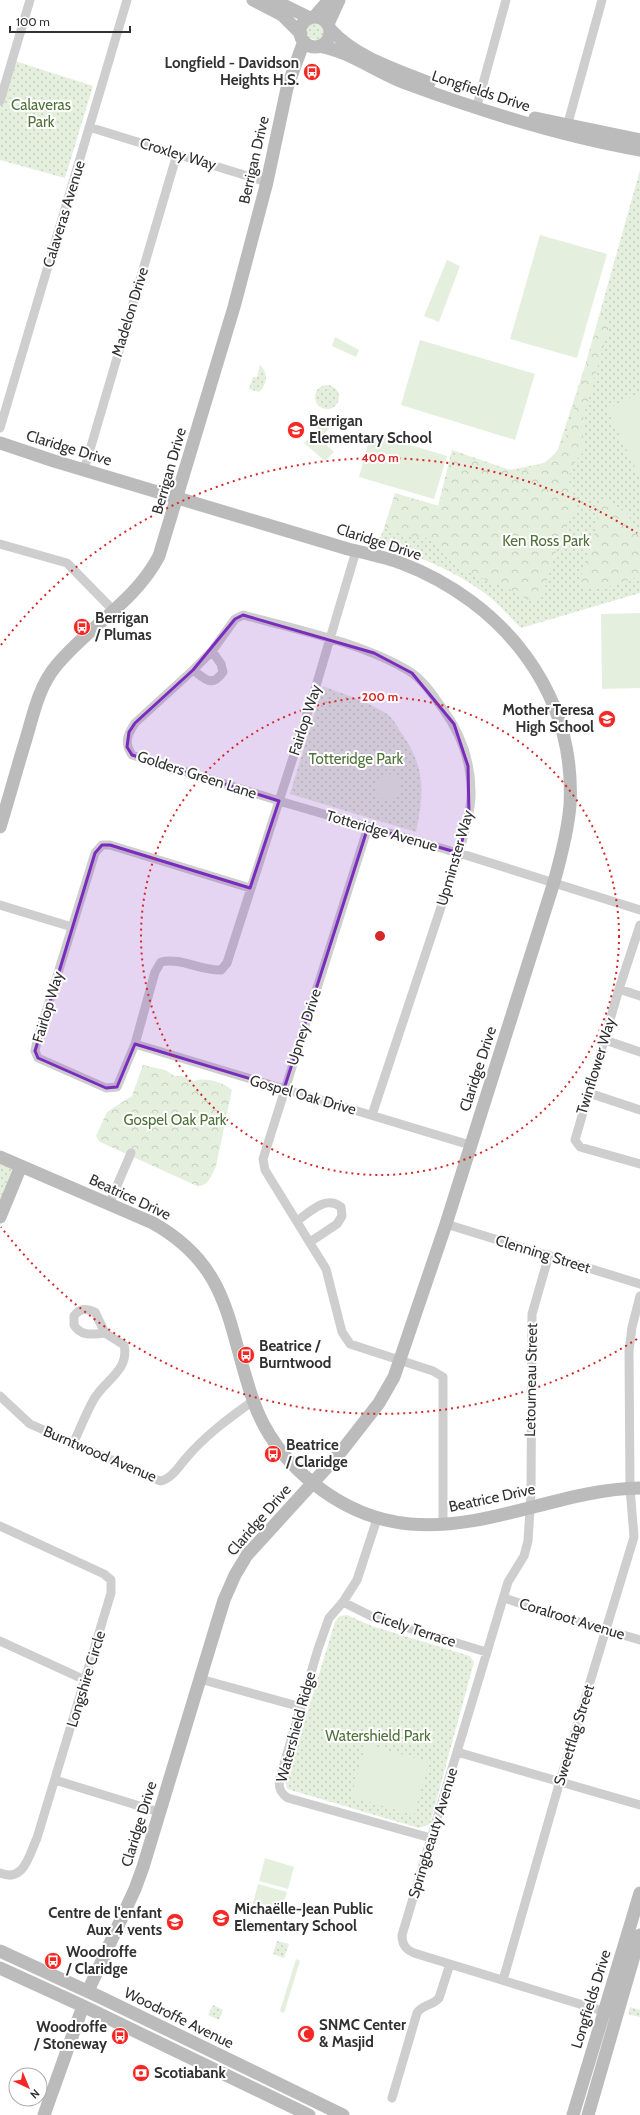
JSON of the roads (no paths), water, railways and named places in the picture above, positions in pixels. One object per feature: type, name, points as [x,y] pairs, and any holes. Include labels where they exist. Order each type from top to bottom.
[{"type":"street","points":[[0,101],[2,90],[30,0]]},
{"type":"street","name":"Calaveras Avenue","points":[[0,428],[127,0]]},
{"type":"street","name":"Longfields Drive","points":[[253,0],[282,15],[310,42],[335,50],[403,82],[640,150]]},
{"type":"street","points":[[273,0],[312,17],[322,19],[329,27]]},
{"type":"street","points":[[329,0],[303,24],[310,42],[326,42],[329,27],[339,0]]},
{"type":"street","points":[[478,102],[506,0]]},
{"type":"street","points":[[566,130],[602,0]]},
{"type":"street","name":"Longfields Drive","points":[[329,27],[343,43],[357,52],[478,102],[566,130],[640,140]]},
{"type":"street","name":"Berrigan Drive","points":[[0,827],[45,682],[55,667],[66,655],[114,611],[151,571],[160,556],[234,307],[267,182],[280,119],[290,82],[310,42]]},
{"type":"street","name":"Croxley Way","points":[[89,127],[267,182]]},
{"type":"street","name":"Madelon Drive","points":[[84,470],[177,154]]},
{"type":"street","name":"Claridge Drive","points":[[0,442],[20,451],[401,563],[456,590],[481,608],[509,634],[538,675],[552,702],[560,726],[566,748],[570,778],[570,805],[566,832],[554,882],[446,1224],[394,1377],[379,1403],[314,1483],[254,1546],[240,1565],[224,1600],[136,1889],[88,1991]]},
{"type":"street","points":[[0,544],[67,563],[114,611]]},
{"type":"street","name":"Fairlop Way","points":[[250,888],[110,844],[102,845],[95,854],[37,1041],[35,1051],[38,1058],[106,1088],[117,1087],[135,1044],[155,972],[161,962],[170,960],[211,970],[220,970],[227,963],[330,639],[356,551]]},
{"type":"street","name":"Golders Green Lane","points":[[278,801],[132,755],[127,747],[129,732],[135,723],[212,651],[235,618],[243,615],[330,639]]},
{"type":"street","name":"Upminster Way","points":[[330,639],[374,653],[412,673],[426,686],[461,736],[471,784],[469,814],[459,853],[372,1115]]},
{"type":"street","points":[[193,670],[206,681],[213,681],[219,677],[223,672],[221,664],[212,651]]},
{"type":"street","name":"Totteridge Avenue","points":[[278,801],[459,853],[640,910]]},
{"type":"street","name":"Upney Drive","points":[[368,827],[284,1089],[263,1159],[264,1170],[326,1269],[342,1332],[350,1344],[400,1359],[433,1371],[443,1377],[443,1524]]},
{"type":"street","points":[[0,905],[72,927]]},
{"type":"street","name":"Twinflower Way","points":[[640,925],[619,989],[575,1140],[584,1148],[640,1163]]},
{"type":"street","points":[[619,989],[640,996]]},
{"type":"street","points":[[605,1040],[640,1052]]},
{"type":"street","name":"Gospel Oak Drive","points":[[135,1044],[470,1145]]},
{"type":"street","points":[[589,1093],[640,1110]]},
{"type":"street","points":[[109,1204],[131,1153]]},
{"type":"street","name":"Beatrice Drive","points":[[0,1157],[153,1223],[172,1235],[189,1249],[209,1272],[218,1287],[227,1309],[253,1401],[267,1430],[279,1447],[296,1466],[314,1483],[339,1501],[377,1519],[411,1524],[443,1524],[503,1515],[530,1507],[604,1491],[635,1488]]},
{"type":"street","points":[[0,1217],[21,1166]]},
{"type":"street","points":[[297,1221],[327,1202],[334,1202],[341,1207],[342,1216],[337,1224],[310,1242]]},
{"type":"street","name":"Clenning Street","points":[[446,1224],[640,1284]]},
{"type":"street","name":"Letourneau Street","points":[[530,1507],[532,1314],[548,1255]]},
{"type":"street","name":"Sweetflag Street","points":[[503,1980],[560,1781],[634,1537],[635,1488],[630,1432],[629,1351],[632,1327],[640,1299]]},
{"type":"street","points":[[73,1444],[93,1400],[118,1372],[124,1360],[124,1345],[105,1333]]},
{"type":"street","name":"Burntwood Avenue","points":[[0,1396],[30,1424],[156,1481],[164,1481],[217,1428],[253,1401]]},
{"type":"street","points":[[630,1432],[640,1433]]},
{"type":"street","name":"Springbeauty Avenue","points":[[530,1507],[528,1541],[524,1556],[508,1582],[402,1935],[402,1941],[410,1951],[609,2013]]},
{"type":"street","name":"Watershield Ridge","points":[[377,1519],[360,1574],[343,1602],[329,1618],[318,1648],[279,1781],[279,1789],[283,1795],[431,1838]]},
{"type":"street","name":"Longshire Circle","points":[[0,1526],[104,1574],[111,1580],[111,1593],[37,1838],[23,1868],[19,1873],[12,1876],[0,1873]]},
{"type":"street","name":"Coralroot Avenue","points":[[504,1598],[640,1640]]},
{"type":"street","name":"Cicely Terrace","points":[[343,1602],[373,1617],[486,1652]]},
{"type":"street","points":[[0,1641],[85,1680]]},
{"type":"street","points":[[200,1679],[301,1707]]},
{"type":"street","points":[[457,1752],[640,1805]]},
{"type":"street","points":[[55,1780],[159,1812]]},
{"type":"street","name":"Longfields Drive","points":[[588,2115],[609,2013],[640,1893]]},
{"type":"street","name":"Longfields Drive","points":[[573,2115],[609,2013],[640,1935]]},
{"type":"street","name":"Woodroffe Avenue","points":[[0,1951],[88,1991],[343,2115]]},
{"type":"street","points":[[392,2098],[417,2013],[422,2007],[435,2002],[439,1998],[450,1964]]},
{"type":"street","name":"Woodroffe Avenue","points":[[0,1968],[83,2006],[309,2115]]},
{"type":"street","points":[[44,2115],[88,1991]]},
{"type":"place","name":"Longfield - Davidson Heights H.S.","points":[[312,72]]},
{"type":"place","name":"Berrigan Elementary School","points":[[296,430]]},
{"type":"place","name":"Berrigan / Plumas","points":[[82,627]]},
{"type":"place","name":"Mother Teresa High School","points":[[607,719]]},
{"type":"place","name":"Beatrice / Burntwood","points":[[246,1355]]},
{"type":"place","name":"Beatrice / Claridge","points":[[273,1454]]},
{"type":"place","name":"Michaëlle-Jean Public Elementary School","points":[[221,1918]]},
{"type":"place","name":"Centre de l'enfant Aux 4 vents","points":[[175,1922]]},
{"type":"place","name":"Woodroffe / Claridge","points":[[53,1961]]},
{"type":"place","name":"SNMC Center & Masjid","points":[[306,2034]]},
{"type":"place","name":"Woodroffe / Stoneway","points":[[120,2036]]},
{"type":"place","name":"Scotiabank","points":[[141,2073]]},
{"type":"park label","name":"Calaveras Park","points":[[41,114]]},
{"type":"park label","name":"Ken Ross Park","points":[[546,541]]},
{"type":"park label","name":"Totteridge Park","points":[[356,759]]},
{"type":"park label","name":"Gospel Oak Park","points":[[175,1120]]},
{"type":"park label","name":"Watershield Park","points":[[378,1736]]}]
